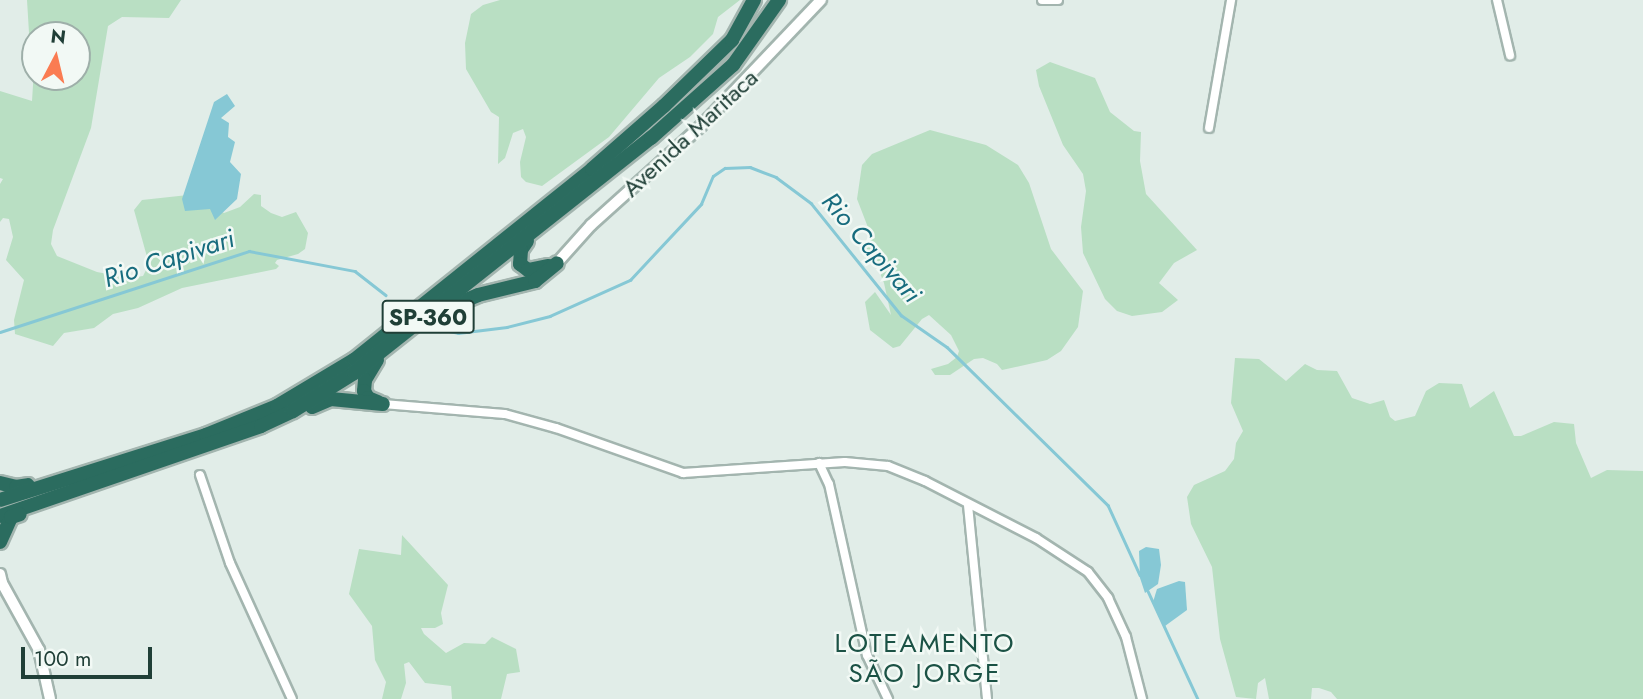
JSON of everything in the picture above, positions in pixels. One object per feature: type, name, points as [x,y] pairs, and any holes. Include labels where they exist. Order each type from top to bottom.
[{"type":"highway","name":"SP-360","points":[[0,500],[206,435],[277,406],[354,360],[592,169],[664,106],[732,40],[754,0]]},
{"type":"highway","name":"SP-360","points":[[0,516],[261,426],[293,411],[381,354],[651,138],[733,65],[779,0]]},
{"type":"highway","points":[[529,237],[521,250],[520,264],[528,270],[539,270],[557,263]]},
{"type":"highway","points":[[424,320],[478,295],[535,281],[557,263]]},
{"type":"highway","points":[[381,354],[365,380],[364,388],[368,398],[383,404]]},
{"type":"highway","points":[[261,426],[331,399],[383,404]]},
{"type":"highway","points":[[0,483],[16,487],[77,474]]},
{"type":"highway","points":[[0,542],[11,517],[68,492]]},
{"type":"street","name":"Avenida Maritaca","points":[[557,263],[591,225],[710,117],[821,0]]},
{"type":"street","points":[[1042,0],[1058,0]]},
{"type":"street","points":[[1209,128],[1231,0]]},
{"type":"street","points":[[1497,0],[1510,55]]},
{"type":"street","points":[[383,404],[505,414],[556,428],[683,473],[819,463],[866,462],[888,466],[925,481],[1036,538],[1088,572],[1108,598],[1126,637],[1142,699]]},
{"type":"street","points":[[819,463],[829,484],[867,654],[888,699]]},
{"type":"street","points":[[200,475],[230,563],[292,699]]},
{"type":"street","points":[[968,505],[987,699]]},
{"type":"street","points":[[0,574],[2,583],[39,650],[50,699]]},
{"type":"green space","points":[[27,0],[181,0],[169,18],[122,17],[108,26],[91,128],[53,230],[51,244],[57,256],[97,272],[129,278],[143,276],[149,264],[134,210],[142,200],[188,195],[224,213],[240,207],[254,194],[261,195],[261,206],[271,213],[282,217],[296,212],[308,233],[305,249],[277,260],[275,263],[279,266],[276,269],[182,288],[138,308],[113,314],[94,328],[64,333],[53,346],[15,334],[14,320],[24,280],[6,260],[13,237],[9,219],[3,218],[0,222],[0,184],[3,179],[0,178],[0,91],[32,101],[33,91],[91,91],[91,21],[28,21]]},
{"type":"green space","points":[[500,0],[740,0],[718,17],[713,34],[690,57],[659,78],[609,137],[542,186],[526,182],[521,177],[520,162],[526,137],[523,129],[513,133],[505,158],[498,164],[499,117],[491,112],[466,69],[465,43],[471,14],[483,5]]},
{"type":"green space","points":[[1050,62],[1095,78],[1110,112],[1134,131],[1141,132],[1140,161],[1146,194],[1197,250],[1174,263],[1159,283],[1178,300],[1162,312],[1132,316],[1117,311],[1105,299],[1083,253],[1081,227],[1086,191],[1083,174],[1063,145],[1039,86],[1036,70]]},
{"type":"green space","points":[[930,130],[986,145],[1018,165],[1029,183],[1051,249],[1083,291],[1078,327],[1061,351],[1047,360],[1002,370],[997,364],[983,358],[974,359],[950,375],[935,375],[931,369],[948,364],[957,357],[959,351],[951,335],[929,315],[922,319],[900,346],[893,348],[870,330],[865,302],[875,292],[891,315],[877,266],[865,260],[869,230],[857,199],[862,165],[872,154]]},
{"type":"green space","points":[[1235,358],[1259,359],[1286,381],[1305,364],[1317,370],[1337,371],[1352,398],[1370,404],[1384,400],[1390,417],[1395,421],[1415,416],[1426,391],[1439,383],[1462,384],[1470,408],[1494,391],[1514,436],[1521,436],[1554,422],[1574,424],[1576,443],[1591,478],[1607,470],[1643,471],[1643,699],[1337,699],[1331,692],[1312,688],[1311,699],[1269,699],[1265,678],[1258,683],[1256,699],[1236,697],[1220,639],[1212,567],[1191,524],[1187,497],[1194,485],[1225,471],[1234,459],[1236,443],[1243,431],[1231,403]]},
{"type":"green space","points":[[402,535],[448,585],[441,613],[443,624],[435,628],[421,628],[424,634],[446,653],[464,643],[485,644],[492,637],[516,649],[520,672],[507,674],[501,699],[452,699],[451,686],[425,683],[409,662],[404,664],[406,683],[401,699],[382,699],[386,682],[375,660],[372,626],[349,594],[359,549],[401,555]]},
{"type":"water","points":[[227,94],[235,106],[221,118],[229,123],[228,137],[235,142],[230,162],[241,174],[237,199],[215,220],[210,209],[185,211],[182,199],[214,102]]},
{"type":"water","points":[[1146,547],[1159,549],[1161,565],[1158,584],[1145,593],[1140,578],[1139,551]]},
{"type":"water","points":[[1179,581],[1185,582],[1187,610],[1165,626],[1153,602],[1157,589]]},
{"type":"waterway","name":"Rio Capivari","points":[[435,328],[458,333],[507,327],[550,316],[630,280],[701,204],[713,176],[725,168],[750,167],[776,177],[811,203],[901,315],[947,347],[1108,505],[1140,575]]},
{"type":"waterway","name":"Rio Capivari","points":[[0,332],[249,251],[355,271],[386,295]]},
{"type":"waterway","name":"Rio Capivari","points":[[1148,591],[1198,699]]},
{"type":"district","name":"LOTEAMENTO SÃO JORGE","points":[[925,659]]}]
